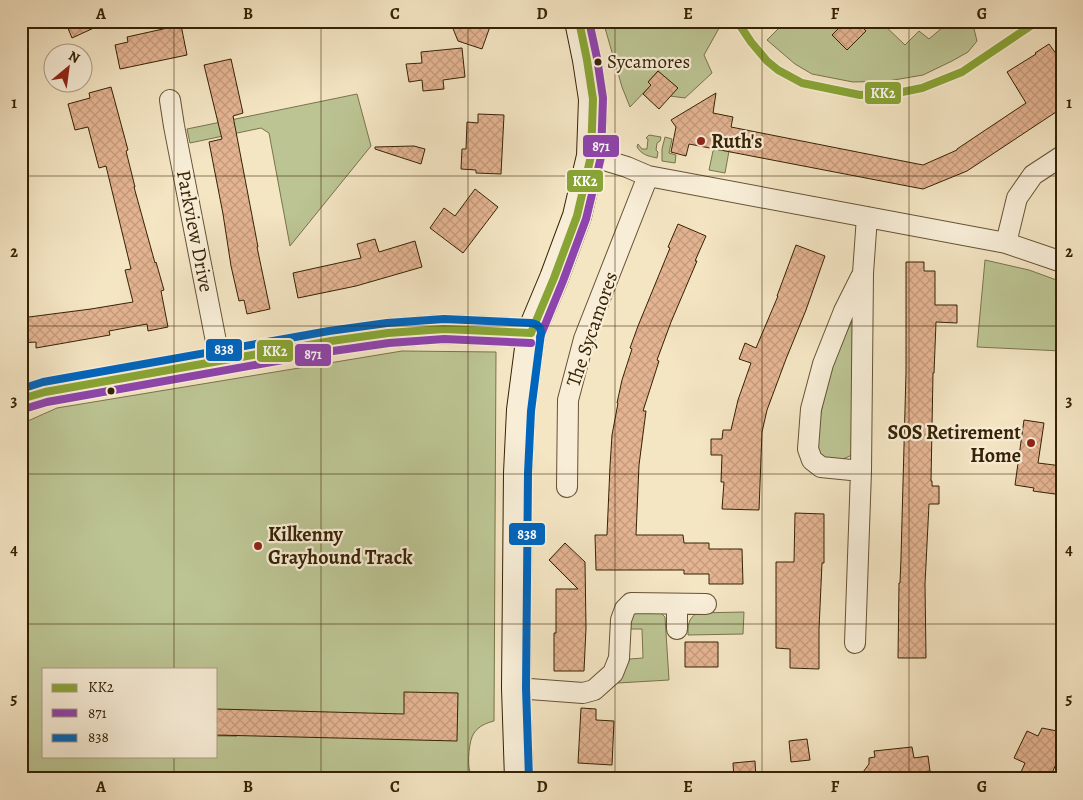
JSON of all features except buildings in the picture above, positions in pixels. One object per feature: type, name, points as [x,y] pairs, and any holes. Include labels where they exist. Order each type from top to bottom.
[{"type":"main road","points":[[518,779],[516,688],[518,473],[521,410],[531,333],[577,216],[591,156],[593,99],[579,21]]},
{"type":"main road","points":[[21,399],[45,392],[331,341],[388,333],[444,329],[531,333]]},
{"type":"street","name":"Parkview Drive","points":[[170,100],[220,362]]},
{"type":"street","points":[[591,156],[627,167],[648,176],[1006,243],[1062,262]]},
{"type":"street","points":[[1006,243],[1017,198],[1033,175],[1062,156]]},
{"type":"street","name":"The Sycamores","points":[[567,487],[568,400],[584,339],[648,176]]},
{"type":"street","points":[[855,643],[861,471],[863,273],[867,218]]},
{"type":"street","points":[[861,471],[821,468],[812,460],[808,449],[811,409],[823,364],[844,310],[863,273]]},
{"type":"street","points":[[516,688],[583,693],[594,690],[613,673],[620,658],[621,620],[625,608],[632,603],[706,604]]},
{"type":"street","points":[[677,604],[677,629]]},
{"type":"green space","points":[[603,21],[723,21],[704,55],[712,73],[685,98],[670,96],[678,88],[658,71],[648,82],[651,85],[630,107],[622,87]]},
{"type":"green space","points":[[786,21],[880,21],[905,45],[919,31],[929,39],[950,21],[968,21],[974,29],[977,41],[968,52],[923,75],[888,81],[853,82],[812,74],[795,64],[767,40]]},
{"type":"green space","points":[[357,94],[371,146],[290,246],[269,133],[261,128],[190,143],[187,129]]},
{"type":"green space","points":[[649,135],[661,137],[657,143],[657,158],[648,156],[637,147],[638,144],[642,149],[647,149],[648,139],[646,138]]},
{"type":"green space","points":[[665,137],[672,139],[669,153],[676,155],[675,163],[662,161]]},
{"type":"green space","points":[[716,149],[729,151],[725,173],[709,170],[713,151]]},
{"type":"green space","points":[[985,260],[1029,270],[1062,282],[1062,351],[977,347]]},
{"type":"green space","points":[[855,315],[854,450],[850,456],[843,459],[825,458],[818,455],[814,447],[823,403],[836,354]]},
{"type":"green space","name":"Kilkenny Grayhound Track","points":[[402,351],[496,352],[494,721],[480,727],[472,736],[469,763],[473,779],[21,779],[21,424],[57,408]]},
{"type":"green space","points":[[744,612],[743,634],[688,635],[689,622],[697,613]]},
{"type":"green space","points":[[635,613],[661,613],[665,617],[669,680],[618,683],[630,659],[643,658],[642,629],[629,629],[629,622]]},
{"type":"transit line","name":"KK2","points":[[531,333],[577,216],[591,156],[593,99],[579,21]]},
{"type":"transit line","name":"871","points":[[540,337],[586,219],[601,157],[603,98],[589,21]]},
{"type":"transit line","name":"KK2","points":[[737,21],[751,42],[767,61],[778,70],[802,83],[860,95],[902,92],[922,88],[962,72],[1038,21]]},
{"type":"transit line","name":"838","points":[[21,389],[43,382],[329,331],[387,323],[444,319],[531,323],[538,326],[541,333],[531,411],[528,473],[526,688],[529,779]]},
{"type":"transit line","name":"KK2","points":[[21,399],[45,392],[331,341],[388,333],[444,329],[531,333]]},
{"type":"transit line","name":"871","points":[[24,409],[47,402],[333,351],[389,343],[444,339],[531,343]]},
{"type":"place","name":"Sycamores","points":[[598,62]]},
{"type":"place","name":"Ruth's","points":[[701,141]]},
{"type":"place","name":"SOS Retirement Home","points":[[1031,443]]},
{"type":"place","name":"Kilkenny Grayhound Track","points":[[258,546]]}]
